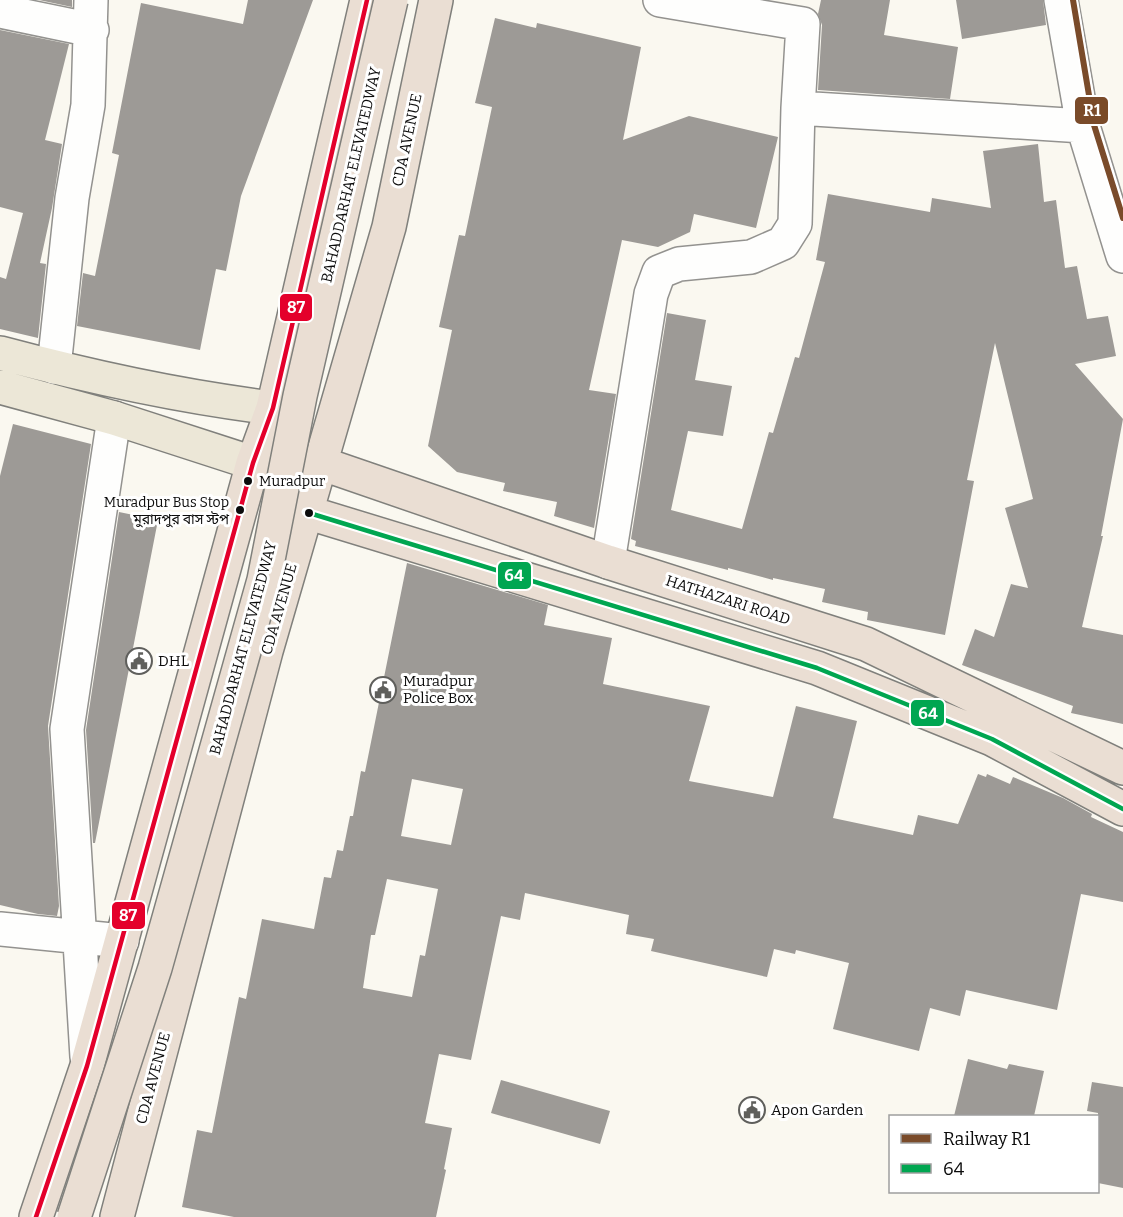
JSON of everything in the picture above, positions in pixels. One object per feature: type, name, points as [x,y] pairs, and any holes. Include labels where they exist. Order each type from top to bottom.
[{"type":"highway","points":[[36,1217],[87,1066],[253,464],[273,408],[367,0]]},
{"type":"highway","name":"BAHADDARHAT ELEVATEDWAY","points":[[74,1217],[155,968],[264,580],[300,396],[390,0]]},
{"type":"highway","name":"BAHADDARHAT ELEVATEDWAY","points":[[93,1217],[174,955],[283,567],[319,383],[406,0]]},
{"type":"highway","name":"CDA AVENUE","points":[[117,1217],[266,651],[389,226],[436,0]]},
{"type":"highway","name":"HATHAZARI ROAD","points":[[320,463],[608,562],[866,644],[1123,768]]},
{"type":"highway","points":[[306,512],[817,668],[992,739],[1123,809]]},
{"type":"highway","points":[[87,1066],[152,1085]]},
{"type":"main road","points":[[0,353],[54,367],[218,401],[273,408]]},
{"type":"main road","points":[[0,387],[114,418],[253,464]]},
{"type":"street","points":[[608,562],[651,294],[659,272],[679,264],[751,257],[783,243],[795,224],[798,108],[805,12],[660,0]]},
{"type":"street","points":[[1061,0],[1083,126],[1123,256]]},
{"type":"street","points":[[0,11],[91,15],[88,105],[72,198],[54,367]]},
{"type":"street","points":[[798,108],[1083,126]]},
{"type":"street","points":[[87,1066],[67,729],[114,418]]},
{"type":"street","points":[[0,929],[122,941]]},
{"type":"building","points":[[39,0],[72,0],[72,7]]},
{"type":"building","points":[[248,0],[313,0],[241,196],[226,271],[216,269],[200,350],[77,326],[83,273],[95,276],[119,155],[112,153],[141,3],[243,24]]},
{"type":"building","points":[[821,0],[890,0],[884,35],[958,47],[950,99],[818,90],[822,25],[818,14]]},
{"type":"building","points":[[956,0],[1043,0],[1046,25],[962,39]]},
{"type":"building","points":[[495,18],[536,28],[537,23],[641,47],[623,140],[689,116],[778,137],[756,228],[694,214],[690,232],[658,247],[622,240],[589,390],[616,394],[594,528],[554,516],[557,502],[503,491],[505,483],[457,472],[428,446],[452,330],[439,327],[459,235],[465,236],[492,107],[475,103]]},
{"type":"building","points":[[0,30],[69,44],[45,140],[62,144],[52,208],[40,263],[46,264],[38,338],[0,329],[0,277],[6,279],[23,213],[0,207]]},
{"type":"building","points":[[1038,144],[1044,202],[1056,200],[1065,268],[1077,266],[1087,319],[1108,316],[1116,356],[1075,364],[1123,419],[1101,536],[1103,536],[1082,627],[1123,635],[1123,724],[1071,713],[1073,706],[962,665],[975,629],[994,637],[1011,584],[1028,588],[1005,508],[1033,499],[995,343],[967,480],[974,481],[945,635],[867,620],[868,612],[822,602],[825,589],[773,578],[773,580],[728,568],[728,570],[635,546],[636,541],[631,539],[667,313],[706,320],[695,380],[732,386],[723,436],[688,431],[671,510],[742,529],[769,432],[773,433],[795,357],[799,358],[825,262],[816,260],[828,194],[930,212],[932,198],[991,208],[983,151]]},
{"type":"building","points":[[13,424],[91,444],[48,726],[59,906],[57,916],[0,905],[0,476]]},
{"type":"building","points":[[119,512],[158,520],[95,843],[93,843],[86,730]]},
{"type":"building","points":[[407,563],[548,605],[544,625],[612,638],[603,684],[710,706],[689,781],[773,797],[796,706],[857,721],[833,818],[913,835],[918,815],[958,824],[978,774],[986,777],[987,774],[1010,784],[1013,777],[1063,798],[1092,814],[1091,817],[1123,832],[1123,902],[1081,894],[1057,1010],[966,990],[960,1016],[930,1008],[919,1051],[833,1029],[849,963],[796,950],[795,954],[774,949],[767,977],[651,951],[654,939],[626,934],[629,915],[525,893],[520,920],[501,916],[471,1060],[439,1054],[425,1123],[452,1128],[436,1217],[234,1217],[182,1207],[197,1130],[212,1133],[239,997],[246,999],[262,919],[314,929],[324,877],[331,878],[337,850],[343,851],[350,816],[353,816],[361,771],[365,772]],"holes":[[[412,779],[463,789],[451,845],[401,836]],[[387,879],[438,889],[425,956],[420,955],[412,997],[363,988],[371,935],[375,935]]]},
{"type":"building","points":[[968,1059],[1007,1069],[1009,1064],[1044,1071],[1034,1115],[954,1115]]},
{"type":"building","points":[[501,1080],[610,1111],[600,1144],[491,1113]]},
{"type":"building","points":[[1092,1082],[1123,1087],[1123,1188],[1099,1183],[1099,1115],[1087,1111]]},
{"type":"rail line","name":"R1","points":[[1073,0],[1094,125],[1123,218]]},
{"type":"transit line","name":"87","points":[[36,1217],[87,1066],[253,463],[273,408],[367,0]]},
{"type":"transit line","name":"64","points":[[306,512],[817,668],[992,739],[1123,809]]},
{"type":"place","name":"Muradpur","points":[[248,481]]},
{"type":"place","name":"Muradpur Bus Stop মুরাদপুর বাস স্টপ","points":[[240,510]]},
{"type":"place","name":"DHL","points":[[139,661]]},
{"type":"place","name":"Muradpur Police Box","points":[[383,690]]},
{"type":"place","name":"Apon Garden","points":[[752,1110]]}]
